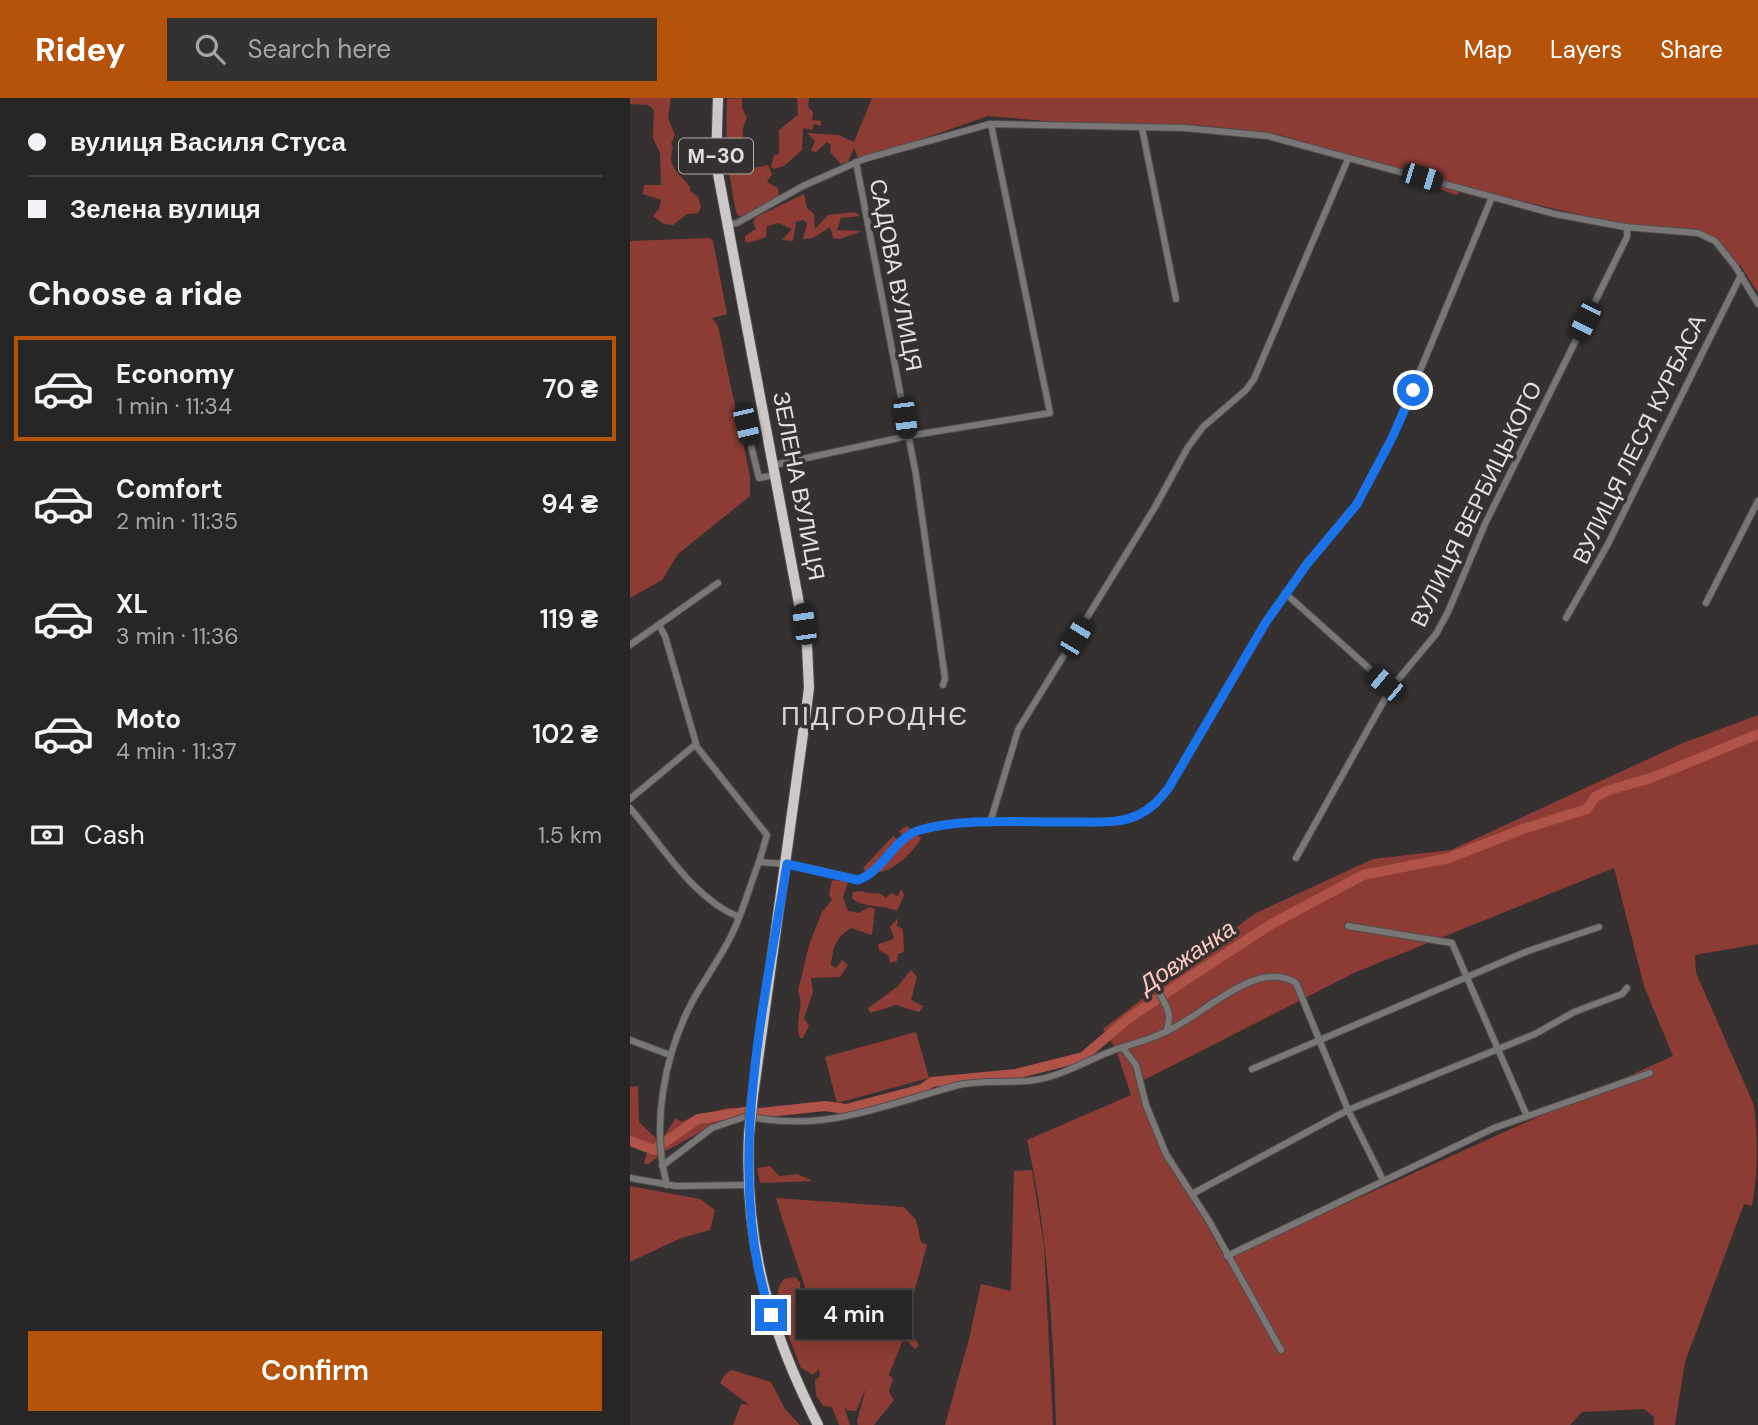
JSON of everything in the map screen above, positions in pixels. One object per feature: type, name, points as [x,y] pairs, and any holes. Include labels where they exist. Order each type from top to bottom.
[{"type":"highway","name":"М-30","points":[[718,98],[716,163],[725,219]]},
{"type":"highway","name":"ЗЕЛЕНА ВУЛИЦЯ","points":[[725,219],[800,601],[809,688],[749,1134],[753,1238],[766,1302],[789,1368],[818,1425]]},
{"type":"street","points":[[725,219],[737,223],[803,186],[856,162],[991,124],[1237,131],[1268,136],[1492,197],[1627,228],[1698,233],[1715,242],[1741,275],[1758,304]]},
{"type":"street","points":[[746,425],[759,478],[774,470],[908,436],[1050,413],[991,124]]},
{"type":"street","points":[[1142,128],[1176,299]]},
{"type":"street","points":[[990,823],[1018,730],[1155,507],[1188,447],[1203,428],[1246,390],[1254,379],[1348,159]]},
{"type":"street","name":"САДОВА ВУЛИЦЯ","points":[[856,162],[925,535],[945,678],[943,685]]},
{"type":"street","points":[[760,862],[787,864],[858,880],[870,873],[908,835],[916,832],[990,823],[1118,820],[1138,816],[1155,805],[1285,593],[1357,504],[1393,436],[1492,197]]},
{"type":"street","name":"ВУЛИЦЯ ВЕРБИЦЬКОГО","points":[[1296,858],[1391,688],[1436,634],[1448,612],[1472,551],[1627,237],[1627,228]]},
{"type":"street","name":"ВУЛИЦЯ ЛЕСЯ КУРБАСА","points":[[1566,618],[1592,575],[1741,275]]},
{"type":"street","points":[[1706,603],[1730,550],[1758,501]]},
{"type":"street","points":[[630,645],[719,583]]},
{"type":"street","points":[[1285,593],[1391,688]]},
{"type":"street","points":[[659,625],[665,636],[695,745],[767,835],[760,862],[739,917],[691,1003],[670,1055],[662,1106],[661,1146],[667,1185]]},
{"type":"street","points":[[630,799],[695,745]]},
{"type":"street","points":[[630,808],[697,886],[726,911],[739,917]]},
{"type":"street","points":[[1166,1032],[1170,1023],[1166,1001],[1156,987],[1156,977],[1228,925]]},
{"type":"street","points":[[1348,926],[1445,939],[1455,947],[1527,1116]]},
{"type":"street","points":[[1252,1069],[1467,978],[1599,927]]},
{"type":"street","points":[[758,1118],[788,1122],[829,1120],[894,1106],[974,1083],[1037,1080],[1166,1032],[1196,1017],[1243,985],[1272,975],[1286,976],[1296,983],[1348,1110],[1382,1180]]},
{"type":"street","points":[[1192,1194],[1348,1110],[1622,994],[1627,988]]},
{"type":"street","points":[[630,1040],[670,1055]]},
{"type":"street","points":[[1123,1048],[1136,1065],[1156,1134],[1281,1350]]},
{"type":"street","points":[[1227,1256],[1382,1180],[1527,1116],[1650,1073]]},
{"type":"street","points":[[662,1166],[712,1128],[744,1117]]},
{"type":"street","points":[[630,1178],[667,1185],[749,1185]]},
{"type":"shaded area","points":[[630,98],[671,98],[668,118],[675,135],[671,144],[672,165],[690,187],[690,191],[698,197],[701,207],[698,213],[687,214],[673,225],[664,224],[653,216],[659,209],[661,200],[643,194],[644,185],[661,185],[660,153],[653,138],[654,110],[648,105],[630,104]]},
{"type":"shaded area","points":[[742,98],[742,108],[747,118],[743,136],[747,156],[753,168],[768,165],[772,174],[767,182],[778,188],[779,198],[744,218],[737,215],[734,201],[726,128],[727,99]]},
{"type":"shaded area","points":[[797,98],[809,98],[808,107],[813,112],[812,120],[821,121],[821,126],[814,124],[812,130],[803,128],[802,150],[784,166],[774,169],[771,167],[774,155],[779,154],[779,130],[798,115]]},
{"type":"shaded area","points":[[872,98],[1758,98],[1758,293],[1741,266],[1699,231],[1630,226],[1442,183],[1461,190],[1457,195],[1421,183],[1419,178],[1277,134],[1198,125],[1104,126],[988,116],[859,161],[854,148],[848,162],[841,164],[830,152],[831,145],[827,142],[816,152],[811,151],[815,141],[807,133],[839,135],[854,142]]},
{"type":"shaded area","points":[[804,194],[807,208],[814,214],[815,229],[828,215],[855,212],[860,216],[841,218],[837,230],[862,231],[840,239],[833,238],[830,227],[813,238],[803,239],[807,223],[803,220],[796,222],[793,241],[782,240],[792,229],[779,223],[767,226],[766,237],[748,243],[745,241],[745,236],[756,229],[753,223],[756,217]]},
{"type":"shaded area","points":[[710,238],[713,241],[727,314],[712,318],[718,326],[750,476],[750,496],[678,554],[662,580],[630,598],[630,241]]},
{"type":"shaded area","points":[[1758,715],[1758,944],[1695,955],[1696,973],[1754,1105],[1757,1156],[1754,1194],[1752,1206],[1744,1204],[1685,1362],[1675,1425],[1654,1425],[1654,1417],[1644,1409],[1582,1412],[1570,1425],[1056,1425],[1048,1282],[1040,1211],[1027,1140],[1131,1095],[1116,1049],[1103,1029],[1254,914],[1373,859],[1451,850],[1683,743]],"holes":[[[1614,868],[1644,986],[1673,1056],[1225,1258],[1151,1126],[1138,1083],[1356,972]]]},
{"type":"shaded area","points":[[907,826],[921,838],[911,852],[890,868],[874,873],[866,872],[863,868],[893,836],[903,843],[907,841],[899,831]]},
{"type":"shaded area","points":[[832,880],[848,882],[843,897],[848,911],[858,913],[870,907],[875,909],[872,935],[851,928],[846,931],[836,943],[831,965],[836,968],[842,960],[848,965],[840,977],[811,978],[813,992],[804,1018],[809,1026],[803,1038],[800,1038],[798,991],[809,945],[822,912],[832,900],[829,894]]},
{"type":"shaded area","points":[[901,889],[904,895],[897,911],[862,904],[852,898],[853,892],[857,891],[879,893],[886,898],[891,893],[898,896]]},
{"type":"shaded area","points":[[898,918],[897,926],[903,929],[904,952],[898,954],[897,961],[890,963],[889,956],[879,950],[878,944],[892,940],[894,937],[890,927]]},
{"type":"shaded area","points":[[911,970],[917,977],[911,1000],[923,1006],[919,1012],[896,1005],[870,1013],[868,1008],[897,987]]},
{"type":"shaded area","points":[[916,1032],[929,1078],[837,1103],[825,1057]]},
{"type":"shaded area","points":[[638,1086],[639,1122],[658,1140],[659,1156],[648,1164],[644,1164],[647,1152],[639,1142],[630,1143],[630,1087]]},
{"type":"shaded area","points":[[727,1108],[739,1109],[743,1121],[733,1117],[722,1120],[664,1152],[664,1136],[676,1118],[681,1122],[695,1116],[703,1120],[708,1114]]},
{"type":"shaded area","points":[[770,1166],[779,1176],[797,1174],[813,1181],[760,1183],[757,1168]]},
{"type":"shaded area","points":[[1032,1170],[1044,1245],[1053,1425],[945,1425],[981,1284],[1011,1291],[1014,1171]]},
{"type":"shaded area","points":[[630,1186],[700,1199],[715,1210],[710,1230],[681,1238],[630,1262]]},
{"type":"shaded area","points":[[776,1198],[904,1207],[916,1220],[921,1242],[927,1245],[906,1327],[919,1345],[915,1349],[907,1341],[902,1342],[889,1375],[893,1379],[889,1392],[894,1400],[874,1425],[858,1425],[857,1421],[866,1388],[856,1411],[847,1410],[844,1406],[850,1425],[839,1425],[832,1407],[823,1406],[816,1395],[815,1380],[820,1376],[819,1369],[813,1375],[801,1368],[777,1298],[779,1286],[784,1279],[795,1277],[800,1282],[801,1299],[809,1301]]},
{"type":"shaded area","points":[[732,1370],[771,1382],[785,1409],[800,1425],[733,1425],[741,1404],[749,1405],[720,1383],[725,1374]]},
{"type":"waterway","name":"Довжанка","points":[[630,1141],[654,1150],[698,1119],[745,1112],[760,1113],[825,1106],[846,1109],[922,1089],[932,1082],[1016,1074],[1083,1057],[1129,1018],[1270,925],[1363,875],[1449,858],[1523,829],[1587,809],[1595,797],[1609,790],[1651,778],[1758,734]]},
{"type":"district","name":"ПІДГОРОДНЄ","points":[[875,716]]},
{"type":"route","points":[[771,1315],[753,1238],[747,1163],[765,1004],[787,864],[804,870],[858,880],[870,873],[908,835],[920,830],[996,823],[1118,820],[1138,816],[1155,805],[1168,789],[1220,695],[1285,593],[1357,504],[1393,436],[1413,390]]}]
